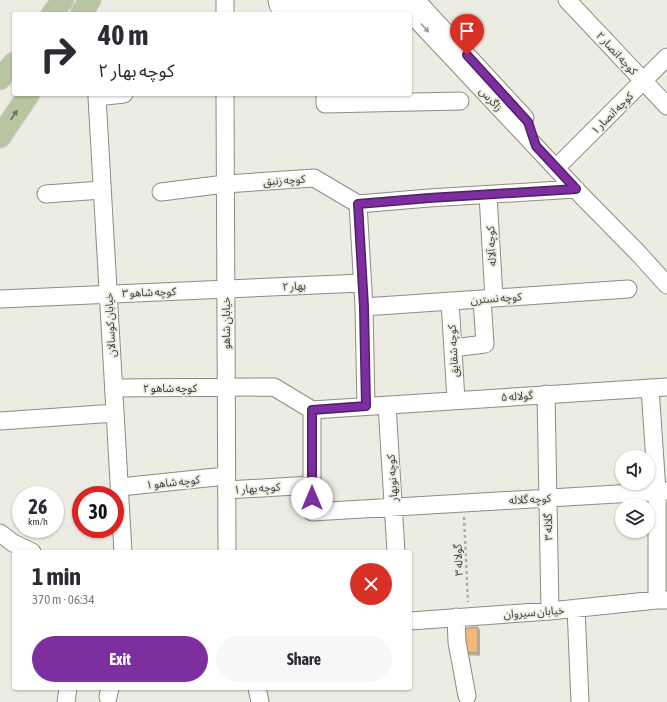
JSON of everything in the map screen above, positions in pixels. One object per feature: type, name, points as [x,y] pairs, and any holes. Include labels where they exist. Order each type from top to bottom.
[{"type":"main road","points":[[54,12],[63,0]]},
{"type":"main road","points":[[82,12],[90,0]]},
{"type":"main road","points":[[0,79],[12,65]]},
{"type":"main road","points":[[0,137],[28,96]]},
{"type":"street","points":[[224,0],[225,12]]},
{"type":"street","points":[[277,0],[278,5],[323,10],[405,1]]},
{"type":"street","name":"کوچه انصار ۲","points":[[567,0],[667,106]]},
{"type":"street","name":"زاگرس","points":[[405,1],[556,168],[667,285]]},
{"type":"street","name":"کوچه انصار ۱","points":[[556,168],[667,57]]},
{"type":"street","name":"خیابان کوسالان","points":[[106,96],[97,97],[120,486]]},
{"type":"street","name":"خیابان شاهو","points":[[225,96],[227,550]]},
{"type":"street","points":[[325,99],[460,101]]},
{"type":"street","name":"کوچه زنبق","points":[[161,192],[225,184],[314,178],[358,204]]},
{"type":"street","points":[[366,406],[364,307],[358,204],[576,189]]},
{"type":"street","points":[[46,194],[102,190]]},
{"type":"street","name":"کوچه آلاله","points":[[453,348],[485,344],[488,298],[488,195]]},
{"type":"street","name":"بهار ۲","points":[[226,289],[362,283]]},
{"type":"street","name":"کوچه شاهو ۳","points":[[0,299],[226,289]]},
{"type":"street","name":"کوچه نسترن","points":[[364,307],[628,289]]},
{"type":"street","name":"کوچه شقایق","points":[[450,301],[456,400]]},
{"type":"street","name":"کوچه شاهو ۲","points":[[114,388],[274,387],[312,410]]},
{"type":"street","name":"گولاله ۵","points":[[312,410],[667,387]]},
{"type":"street","points":[[650,388],[662,491],[664,603]]},
{"type":"street","name":"گلاله ۳","points":[[546,394],[550,611]]},
{"type":"street","name":"کوچه نوبهار","points":[[387,405],[396,550]]},
{"type":"street","points":[[312,410],[312,512],[394,507]]},
{"type":"street","points":[[0,421],[115,413]]},
{"type":"street","name":"کوچه بهار ۱","points":[[227,483],[312,485]]},
{"type":"street","name":"کوچه شاهو ۱","points":[[124,487],[227,483]]},
{"type":"street","name":"کوچه گلاله","points":[[394,507],[662,491]]},
{"type":"street","points":[[0,533],[13,543],[28,550]]},
{"type":"street","name":"خیابان کوسالان","points":[[122,538],[123,550]]},
{"type":"street","name":"خیابان سیروان","points":[[412,621],[576,608],[664,603]]},
{"type":"street","points":[[576,608],[580,702]]},
{"type":"street","points":[[462,617],[457,642],[467,696]]},
{"type":"street","points":[[66,702],[68,690]]},
{"type":"street","points":[[257,690],[260,702]]},
{"type":"path","name":"گولاله ۳","points":[[462,617],[464,503]]},
{"type":"building","points":[[478,627],[478,653],[461,652],[460,629]]},
{"type":"route","points":[[312,498],[312,410],[366,406],[364,307],[358,204],[576,189],[536,146],[528,122],[467,55]]}]
